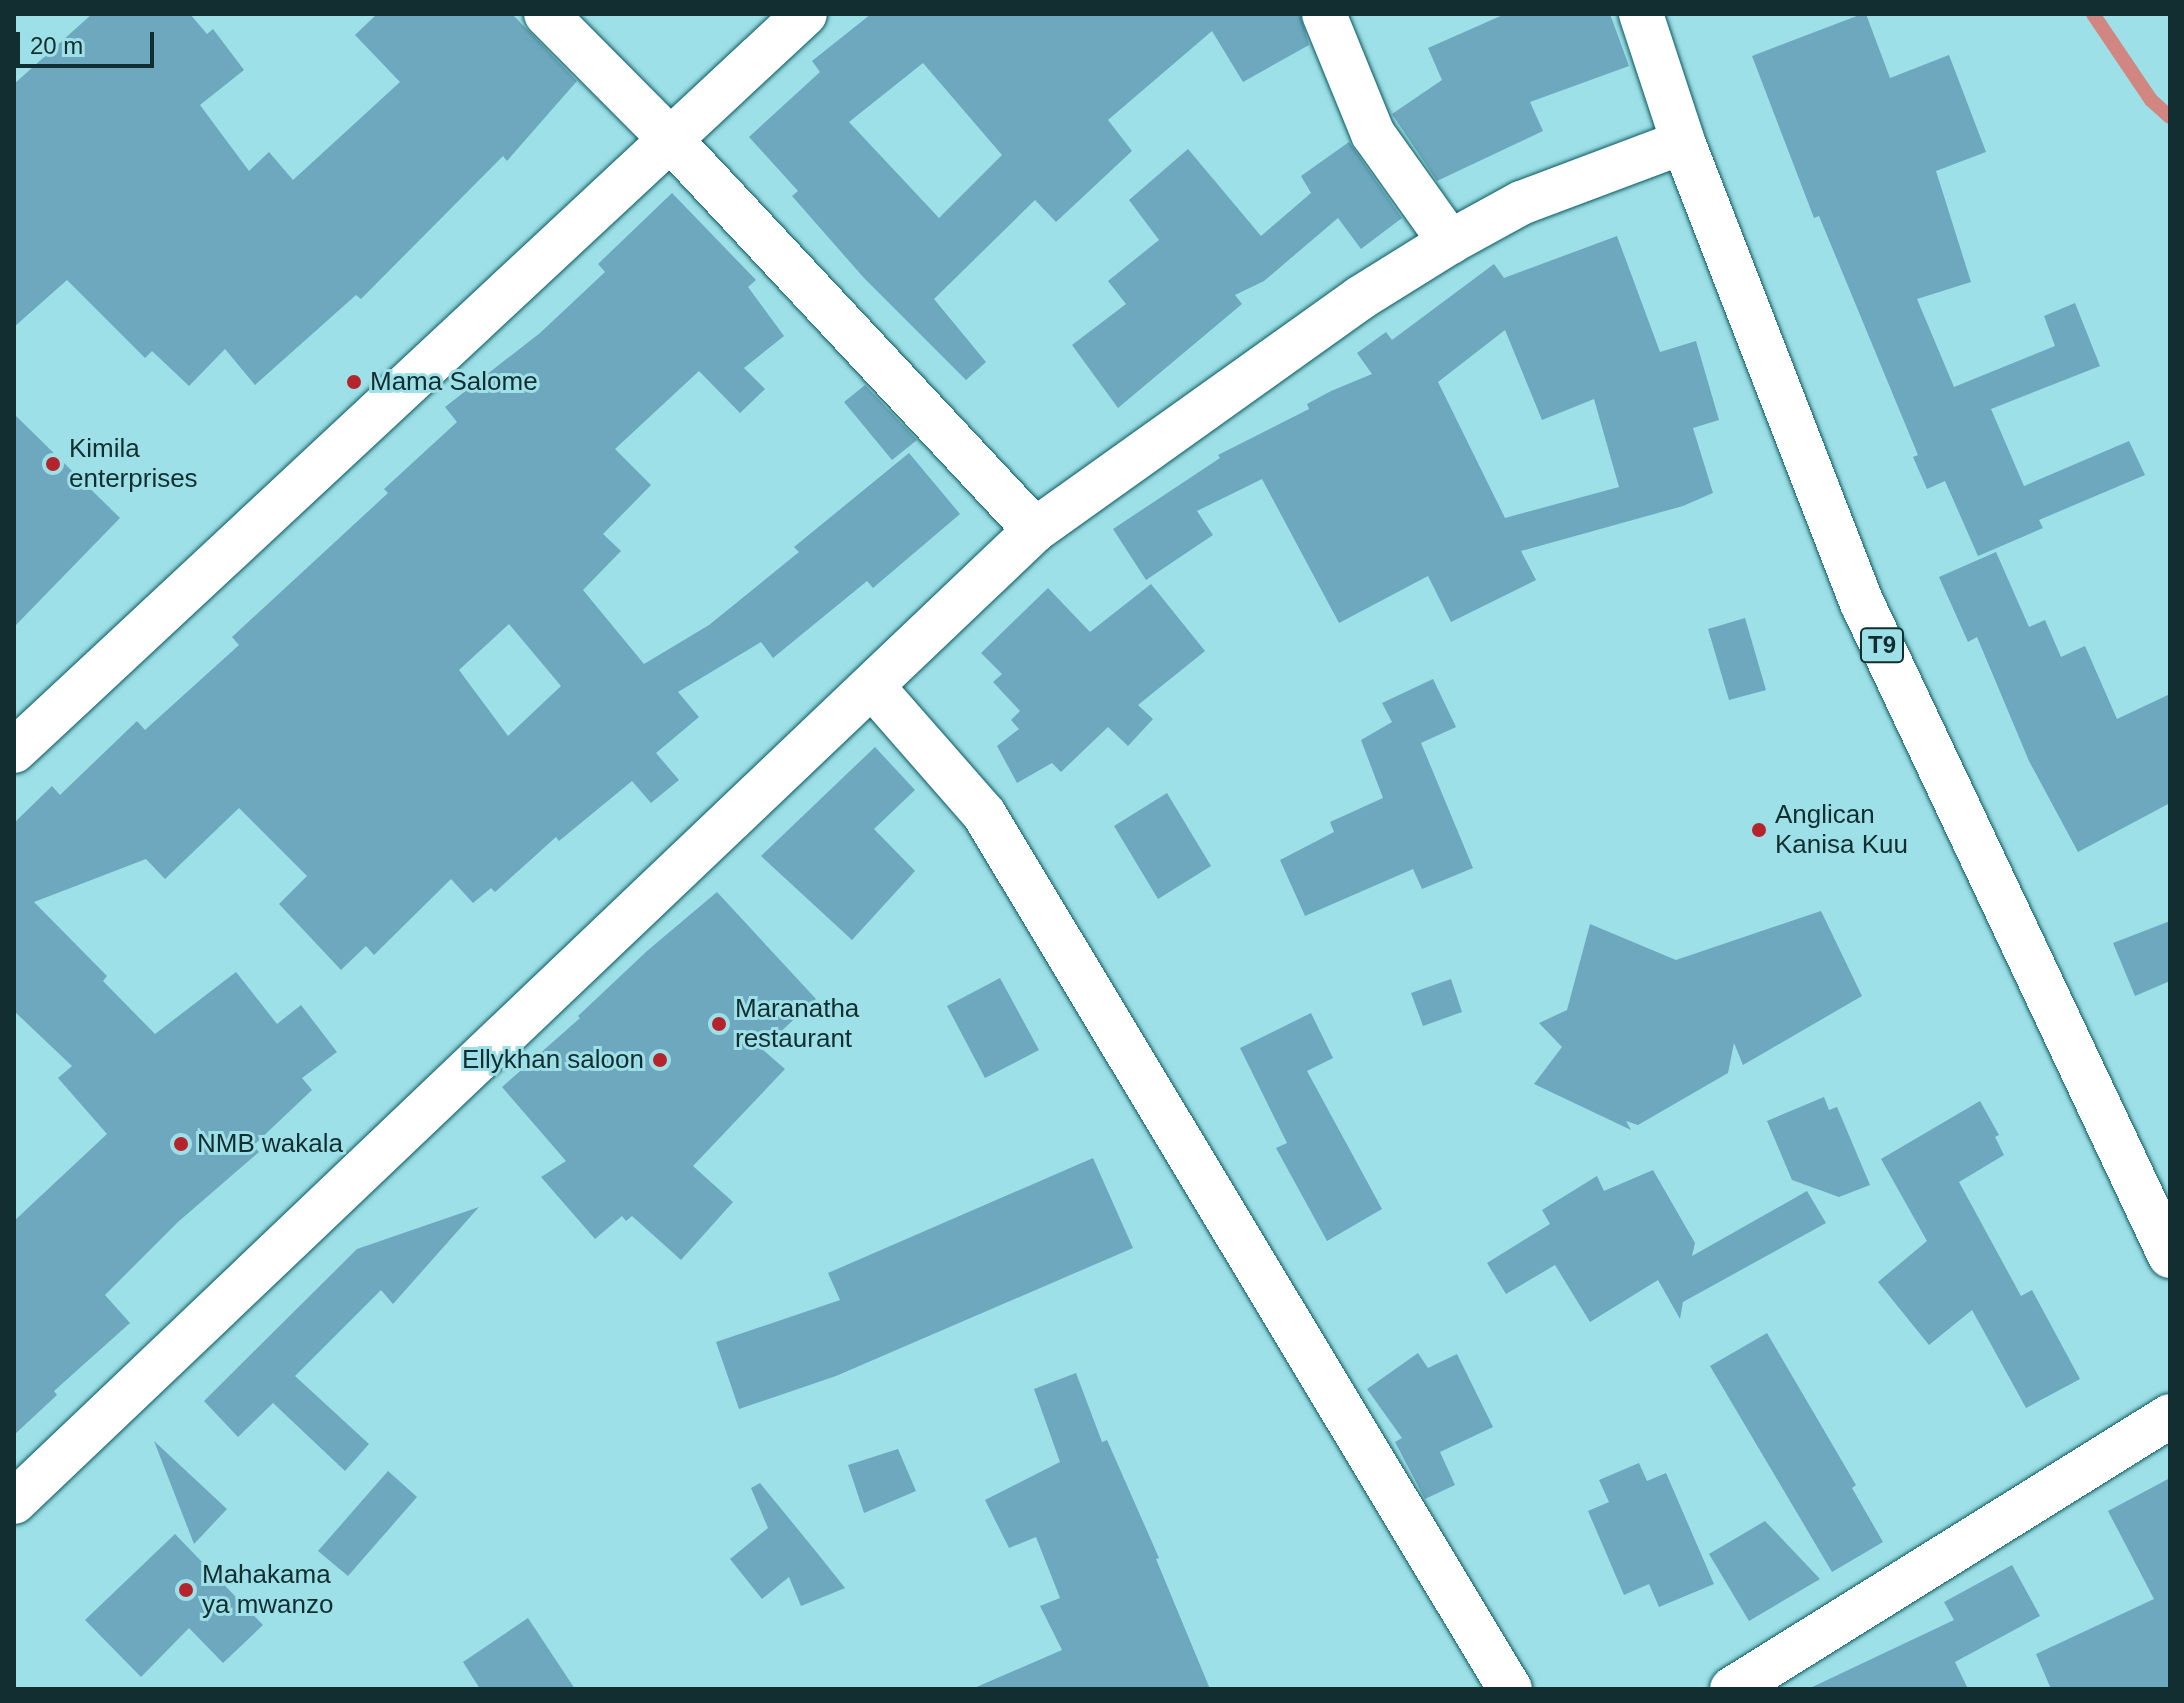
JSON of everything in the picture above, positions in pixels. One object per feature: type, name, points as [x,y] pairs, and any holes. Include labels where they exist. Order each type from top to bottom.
[{"type":"main road","points":[[546,14],[670,139],[1035,530]]},
{"type":"main road","points":[[14,751],[805,14]]},
{"type":"main road","points":[[1324,14],[1373,134],[1450,242]]},
{"type":"main road","name":"T9","points":[[1641,14],[1683,142],[1862,603],[2170,1256]]},
{"type":"main road","points":[[14,1502],[1035,530],[1360,298],[1450,242],[1521,203],[1683,142]]},
{"type":"main road","points":[[872,686],[984,814],[1510,1689]]},
{"type":"main road","points":[[1732,1689],[2170,1416]]},
{"type":"building","points":[[92,14],[190,14],[207,34],[213,29],[244,70],[200,105],[249,171],[269,152],[293,180],[400,82],[355,35],[377,14],[512,14],[577,81],[507,161],[503,156],[361,299],[356,295],[255,385],[225,349],[189,386],[152,351],[145,358],[67,280],[14,327],[14,84]]},
{"type":"building","points":[[871,14],[1300,14],[1309,45],[1243,82],[1212,31],[1108,120],[1132,151],[1056,222],[1035,200],[934,299],[986,362],[966,380],[864,278],[792,196],[798,191],[749,137],[820,72],[812,61]],"holes":[[[923,63],[1002,155],[939,218],[849,122]]]},
{"type":"building","points":[[1505,14],[1610,14],[1629,66],[1530,102],[1543,131],[1437,181],[1392,114],[1442,80],[1428,48]]},
{"type":"building","points":[[1866,14],[1890,78],[1949,55],[1986,152],[1936,171],[1971,282],[1917,299],[1954,387],[2055,346],[2044,316],[2075,303],[2100,366],[1991,409],[2024,486],[2129,441],[2145,475],[2039,520],[2043,528],[1978,556],[1945,481],[1927,489],[1913,457],[1918,455],[1819,216],[1814,218],[1752,56]]},
{"type":"building","points":[[1349,142],[1402,218],[1361,249],[1338,218],[1264,281],[1235,295],[1242,304],[1118,408],[1072,345],[1126,304],[1108,281],[1159,240],[1129,200],[1188,149],[1261,236],[1311,193],[1301,176]]},
{"type":"building","points":[[672,193],[756,280],[748,287],[784,336],[744,368],[765,389],[740,413],[699,371],[615,449],[651,485],[603,534],[621,551],[583,590],[644,664],[709,625],[799,552],[794,547],[909,453],[960,514],[873,588],[867,581],[773,658],[761,642],[678,692],[699,717],[656,753],[679,780],[651,803],[632,781],[559,841],[556,837],[495,892],[491,888],[473,903],[451,879],[374,955],[366,946],[341,970],[279,904],[307,876],[239,808],[165,879],[146,859],[34,902],[107,976],[103,981],[155,1034],[236,972],[277,1024],[301,1005],[337,1052],[302,1078],[312,1090],[253,1146],[259,1152],[178,1222],[105,1295],[130,1323],[54,1391],[57,1395],[14,1435],[14,1221],[107,1134],[58,1078],[72,1066],[14,1011],[14,823],[52,786],[60,795],[137,721],[145,730],[239,645],[232,637],[388,493],[384,489],[457,422],[445,407],[540,333],[605,272],[598,264]],"holes":[[[509,624],[561,686],[508,736],[459,670]]]},
{"type":"building","points":[[1617,236],[1660,352],[1696,341],[1719,420],[1693,428],[1713,493],[1683,506],[1521,551],[1536,580],[1451,622],[1428,576],[1339,623],[1262,479],[1197,511],[1213,535],[1146,580],[1113,529],[1220,458],[1218,455],[1309,409],[1307,404],[1331,391],[1372,374],[1357,353],[1386,332],[1392,340],[1494,264],[1504,278]],"holes":[[[1505,330],[1542,420],[1594,399],[1619,487],[1505,518],[1438,382]]]},
{"type":"building","points":[[865,385],[917,440],[892,460],[844,402]]},
{"type":"building","points":[[14,414],[120,518],[14,627]]},
{"type":"building","points":[[1996,552],[2029,627],[2045,620],[2061,657],[2085,646],[2117,719],[2170,694],[2170,803],[2078,852],[2029,761],[1977,637],[1968,642],[1939,577]]},
{"type":"building","points":[[1151,584],[1205,651],[1138,705],[1153,719],[1128,746],[1108,727],[1061,772],[1052,763],[1017,783],[997,746],[1019,729],[1011,720],[1020,711],[993,682],[1002,674],[981,653],[1048,588],[1090,632]]},
{"type":"building","points":[[1745,618],[1766,690],[1729,700],[1708,629]]},
{"type":"building","points":[[1433,679],[1456,727],[1421,743],[1473,868],[1422,889],[1413,869],[1305,916],[1280,860],[1334,832],[1330,822],[1383,798],[1361,740],[1392,722],[1382,703]]},
{"type":"building","points":[[875,747],[915,790],[874,829],[915,871],[852,940],[761,856]]},
{"type":"building","points":[[1167,793],[1211,866],[1158,899],[1114,826]]},
{"type":"building","points":[[717,892],[816,999],[762,1049],[785,1069],[693,1166],[733,1202],[681,1260],[632,1216],[626,1221],[622,1216],[595,1239],[541,1177],[566,1161],[502,1087],[580,1018],[578,1016],[647,951]]},
{"type":"building","points":[[1821,911],[1862,996],[1743,1065],[1734,1043],[1728,1073],[1638,1125],[1626,1121],[1631,1130],[1534,1084],[1562,1047],[1539,1023],[1567,1010],[1590,924],[1676,960]]},
{"type":"building","points":[[2170,921],[2170,981],[2135,996],[2113,943]]},
{"type":"building","points":[[1000,978],[1039,1050],[985,1078],[947,1006]]},
{"type":"building","points":[[1451,979],[1462,1012],[1423,1026],[1411,993]]},
{"type":"building","points":[[1311,1013],[1333,1058],[1307,1071],[1382,1209],[1327,1241],[1276,1148],[1287,1143],[1240,1048]]},
{"type":"building","points":[[1824,1097],[1829,1110],[1837,1107],[1870,1185],[1839,1197],[1792,1180],[1767,1121]]},
{"type":"building","points":[[1980,1101],[1999,1135],[1995,1137],[2004,1155],[1959,1182],[2021,1296],[2032,1290],[2080,1379],[2026,1408],[1972,1310],[1929,1345],[1878,1282],[1927,1241],[1881,1159]]},
{"type":"building","points":[[1093,1158],[1133,1248],[836,1376],[739,1409],[716,1342],[840,1300],[828,1273]]},
{"type":"building","points":[[1653,1170],[1695,1243],[1692,1256],[1807,1191],[1826,1223],[1683,1302],[1680,1319],[1658,1280],[1590,1322],[1555,1265],[1506,1294],[1487,1263],[1550,1224],[1542,1210],[1597,1176],[1604,1191]]},
{"type":"building","points":[[479,1207],[393,1304],[381,1290],[295,1376],[369,1444],[345,1471],[273,1403],[238,1437],[204,1401],[357,1249]]},
{"type":"building","points":[[1767,1333],[1856,1485],[1852,1488],[1883,1542],[1832,1572],[1710,1366]]},
{"type":"building","points":[[1418,1353],[1428,1368],[1457,1354],[1493,1427],[1440,1452],[1455,1485],[1425,1499],[1395,1442],[1402,1438],[1367,1389]]},
{"type":"building","points":[[1076,1373],[1102,1442],[1107,1440],[1159,1558],[1156,1559],[1210,1689],[972,1689],[1062,1650],[1040,1606],[1060,1598],[1036,1537],[1009,1548],[985,1500],[1060,1462],[1034,1389]]},
{"type":"building","points":[[154,1441],[227,1509],[194,1544]]},
{"type":"building","points":[[898,1449],[916,1491],[864,1513],[848,1465]]},
{"type":"building","points":[[1639,1463],[1647,1481],[1666,1473],[1714,1584],[1659,1607],[1649,1584],[1624,1595],[1588,1511],[1609,1502],[1599,1480]]},
{"type":"building","points":[[388,1471],[417,1497],[348,1576],[318,1551]]},
{"type":"building","points":[[2170,1478],[2170,1689],[2051,1689],[2036,1654],[2154,1599],[2108,1511]]},
{"type":"building","points":[[760,1483],[845,1588],[801,1606],[789,1577],[762,1599],[730,1559],[768,1528],[751,1488]]},
{"type":"building","points":[[1765,1521],[1820,1579],[1749,1621],[1709,1554]]},
{"type":"building","points":[[175,1534],[263,1625],[223,1663],[189,1628],[141,1677],[85,1620]]},
{"type":"building","points":[[2012,1565],[2040,1616],[1955,1662],[1968,1689],[1808,1689],[1954,1620],[1944,1602]]},
{"type":"building","points":[[528,1618],[575,1689],[480,1689],[463,1662]]},
{"type":"waterway","points":[[2093,14],[2151,100],[2170,117]]},
{"type":"place","name":"Mama Salome","points":[[354,382]]},
{"type":"place","name":"Kimila enterprises","points":[[53,464]]},
{"type":"place","name":"Anglican Kanisa Kuu","points":[[1759,830]]},
{"type":"place","name":"Maranatha restaurant","points":[[719,1024]]},
{"type":"place","name":"Ellykhan saloon","points":[[660,1060]]},
{"type":"place","name":"NMB wakala","points":[[181,1144]]},
{"type":"place","name":"Mahakama ya mwanzo","points":[[186,1590]]}]
